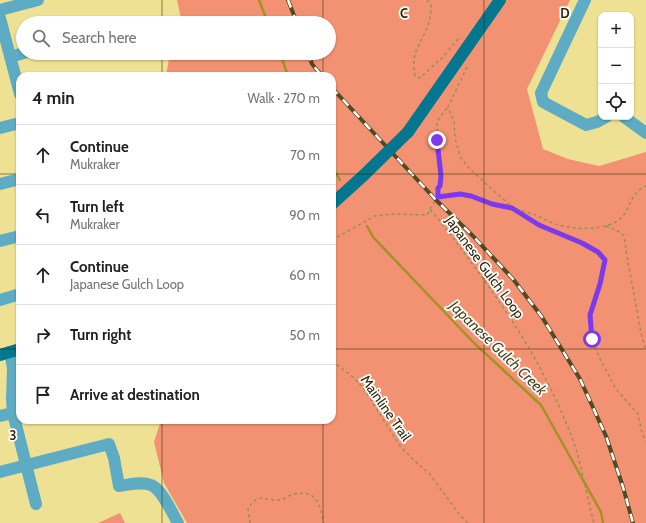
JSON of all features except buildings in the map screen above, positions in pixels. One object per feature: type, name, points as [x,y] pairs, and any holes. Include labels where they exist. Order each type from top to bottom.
[{"type":"main road","points":[[336,200],[408,132],[500,0]]},
{"type":"street","points":[[0,10],[38,0]]},
{"type":"street","points":[[585,0],[541,93],[543,102],[586,125],[601,120]]},
{"type":"street","points":[[0,18],[16,79]]},
{"type":"street","points":[[10,57],[16,55]]},
{"type":"street","points":[[628,120],[646,133]]},
{"type":"street","points":[[0,128],[16,124]]},
{"type":"street","points":[[0,184],[16,180]]},
{"type":"street","points":[[0,241],[16,237]]},
{"type":"street","points":[[0,300],[16,295]]},
{"type":"street","points":[[10,352],[16,365]]},
{"type":"street","points":[[16,373],[12,399],[13,413],[36,504]]},
{"type":"street","points":[[0,416],[13,413]]},
{"type":"street","points":[[0,472],[109,444],[114,458],[119,486],[134,484],[151,485],[160,493],[178,523]]},
{"type":"path","points":[[427,0],[431,4],[430,18],[415,52],[414,68],[416,76],[420,78],[442,58],[459,38],[469,44]]},
{"type":"path","points":[[438,197],[438,188],[440,186],[441,176],[437,140],[437,121],[448,107],[466,70],[467,63]]},
{"type":"path","points":[[448,107],[454,122],[455,138],[460,156],[466,165],[512,208],[539,225],[582,243],[598,252],[605,260],[600,284],[590,315],[592,339],[601,362],[616,389],[638,414],[642,433],[646,441]]},
{"type":"path","name":"Japanese Gulch Loop","points":[[594,523],[575,446],[554,394],[544,374],[530,348],[506,310],[459,245],[430,210],[438,197],[460,194],[471,196],[492,204],[534,214],[560,225],[582,228],[597,228],[606,226],[621,218],[633,196],[646,186]]},
{"type":"path","points":[[336,238],[375,216],[392,214],[427,215],[430,210]]},
{"type":"path","points":[[606,226],[622,233],[625,241],[641,333],[646,350]]},
{"type":"path","name":"Mainline Trail","points":[[336,365],[354,378],[364,389],[400,446],[429,473],[459,514],[468,523]]},
{"type":"path","points":[[250,523],[248,509],[256,499],[261,498],[277,500],[283,499],[292,494],[306,493],[317,500],[324,523]]},
{"type":"shaded area","points":[[177,0],[570,0],[527,89],[543,149],[568,159],[599,166],[646,152],[646,523],[187,523],[164,483],[154,442],[160,424],[336,424],[336,72],[167,72],[169,60],[336,60],[336,16],[180,16]]},
{"type":"shaded area","points":[[120,513],[125,523],[98,523]]},
{"type":"waterway","name":"Japanese Gulch Creek","points":[[259,0],[265,16]]},
{"type":"waterway","name":"Japanese Gulch Creek","points":[[282,60],[287,72]]},
{"type":"waterway","name":"Japanese Gulch Creek","points":[[336,173],[340,180]]},
{"type":"waterway","name":"Japanese Gulch Creek","points":[[367,226],[373,237],[474,343],[541,405],[601,512],[603,523]]},
{"type":"railway","points":[[288,0],[294,16]]},
{"type":"railway","points":[[311,60],[319,72]]},
{"type":"railway","points":[[336,92],[436,200],[472,235],[513,279],[542,317],[580,379],[606,436],[633,523]]},
{"type":"route","points":[[437,140],[441,176],[440,186],[438,188],[438,197],[460,194],[471,196],[492,204],[512,208],[539,225],[582,243],[598,252],[605,260],[600,284],[590,315],[592,339]]}]
